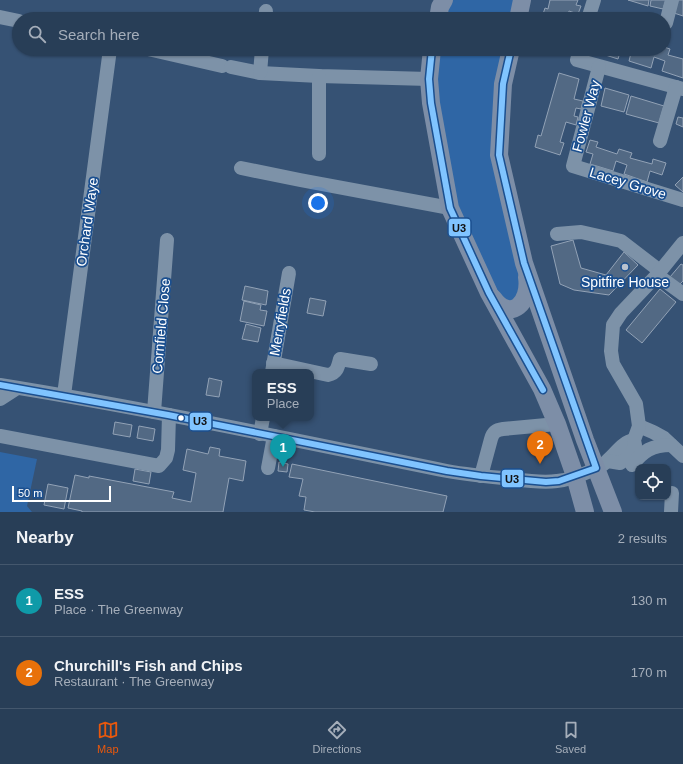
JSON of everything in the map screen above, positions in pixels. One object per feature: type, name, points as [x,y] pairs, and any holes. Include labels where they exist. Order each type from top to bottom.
[{"type":"main road","points":[[439,12],[444,0]]},
{"type":"main road","points":[[519,12],[522,0]]},
{"type":"main road","points":[[431,56],[429,79],[431,103],[450,208],[489,293],[542,388],[557,424],[575,476],[585,512]]},
{"type":"main road","points":[[489,293],[503,308],[511,309],[518,307],[524,301],[527,293],[528,282],[499,155],[503,84],[509,56]]},
{"type":"main road","points":[[524,263],[602,464],[613,512]]},
{"type":"street","points":[[590,12],[594,0]]},
{"type":"street","points":[[669,12],[672,0]]},
{"type":"street","points":[[0,17],[12,20]]},
{"type":"street","name":"Orchard Waye","points":[[64,395],[109,56]]},
{"type":"street","points":[[179,56],[227,67],[260,72],[319,76],[429,79]]},
{"type":"street","points":[[260,72],[261,56]]},
{"type":"street","name":"Fowler Way","points":[[580,56],[600,67],[680,88]]},
{"type":"street","name":"Fowler Way","points":[[573,166],[600,67]]},
{"type":"street","points":[[319,76],[319,154]]},
{"type":"street","points":[[660,141],[680,88]]},
{"type":"street","name":"Lacey Grove","points":[[573,166],[683,200]]},
{"type":"street","points":[[241,168],[450,208]]},
{"type":"street","points":[[556,234],[581,232],[621,241],[683,294]]},
{"type":"street","name":"Cornfield Close","points":[[154,412],[167,240]]},
{"type":"street","points":[[632,466],[632,452],[635,445],[634,440],[639,426],[636,404],[613,364],[611,351],[613,325],[621,313],[683,243]]},
{"type":"street","name":"Merryfields","points":[[272,367],[289,273]]},
{"type":"street","points":[[314,372],[333,374],[336,371],[340,359],[371,364]]},
{"type":"street","points":[[272,367],[288,369]]},
{"type":"street","points":[[0,385],[64,395],[170,415],[446,471],[546,482],[559,481],[575,476],[602,464],[615,452],[620,450],[628,441],[634,440]]},
{"type":"street","points":[[0,398],[17,388]]},
{"type":"street","points":[[0,436],[159,466],[166,458],[168,450],[170,415]]},
{"type":"street","points":[[260,434],[262,421]]},
{"type":"street","points":[[481,476],[492,434],[496,431],[557,424]]},
{"type":"street","points":[[639,426],[664,438],[683,456]]},
{"type":"street","points":[[268,468],[274,436]]},
{"type":"street","points":[[632,466],[641,453],[661,445],[671,445]]},
{"type":"street","points":[[602,464],[620,463],[632,466]]},
{"type":"street","points":[[670,512],[674,493]]},
{"type":"shaded area","points":[[444,0],[522,0],[519,12],[440,12]]},
{"type":"shaded area","points":[[433,56],[510,56],[499,155],[527,293],[503,308],[450,208]]},
{"type":"shaded area","points":[[0,452],[37,459],[27,506],[32,512],[0,512]]},
{"type":"building","points":[[550,0],[578,0],[576,5],[581,6],[579,12],[544,12],[545,8],[548,9]]},
{"type":"building","points":[[628,0],[649,0],[648,6]]},
{"type":"building","points":[[651,0],[666,0],[663,9],[650,6]]},
{"type":"building","points":[[678,0],[683,0],[683,16],[674,13]]},
{"type":"building","points":[[609,56],[619,56],[618,59]]},
{"type":"building","points":[[630,56],[671,56],[683,59],[683,78],[662,71],[665,61],[654,57],[651,68],[629,61]]},
{"type":"building","points":[[559,73],[579,79],[574,99],[583,101],[581,109],[576,108],[574,116],[578,117],[576,125],[566,122],[560,142],[564,143],[560,155],[535,147],[538,135],[541,136]]},
{"type":"building","points":[[605,88],[629,95],[624,112],[601,106]]},
{"type":"building","points":[[631,96],[664,106],[659,123],[626,114]]},
{"type":"building","points":[[678,117],[683,118],[683,127],[676,124]]},
{"type":"building","points":[[590,140],[598,142],[596,147],[617,154],[619,149],[632,153],[630,158],[652,164],[653,159],[666,163],[662,175],[650,171],[647,182],[624,174],[627,165],[616,161],[613,171],[590,164],[593,154],[586,152]]},
{"type":"building","points":[[683,177],[683,192],[675,185]]},
{"type":"building","name":"Spitfire House","points":[[573,240],[581,268],[606,275],[624,252],[638,265],[609,295],[574,290],[560,284],[551,246]]},
{"type":"building","points":[[681,264],[683,265],[683,281],[679,285],[670,277]]},
{"type":"building","points":[[245,286],[268,291],[266,305],[242,300]]},
{"type":"building","points":[[660,289],[676,302],[642,343],[626,330]]},
{"type":"building","points":[[310,298],[326,301],[323,316],[307,313]]},
{"type":"building","points":[[244,301],[261,305],[260,310],[267,311],[264,326],[240,321]]},
{"type":"building","points":[[246,324],[261,328],[258,342],[242,339]]},
{"type":"building","points":[[209,378],[222,381],[219,397],[206,395]]},
{"type":"building","points":[[115,422],[132,425],[130,437],[113,434]]},
{"type":"building","points":[[139,426],[155,429],[153,441],[137,438]]},
{"type":"building","points":[[210,447],[220,449],[219,456],[246,461],[243,481],[229,478],[223,512],[82,512],[68,508],[75,475],[89,478],[89,476],[174,492],[172,498],[191,502],[196,473],[183,470],[187,449],[208,454]]},
{"type":"building","points":[[279,462],[288,464],[287,472],[278,471]]},
{"type":"building","points":[[292,464],[447,496],[443,512],[315,512],[304,510],[306,497],[299,496],[303,479],[289,477]]},
{"type":"building","points":[[135,469],[151,472],[149,484],[133,481]]},
{"type":"building","points":[[48,484],[68,488],[64,509],[44,505]]},
{"type":"transit line","name":"U3","points":[[431,56],[429,79],[431,103],[450,208],[489,293],[543,390]]},
{"type":"transit line","name":"U3","points":[[0,385],[168,415],[447,471],[481,476],[546,482],[559,481],[596,468],[524,263],[499,155],[503,84],[509,56]]},
{"type":"place","name":"Spitfire House","points":[[625,267]]},
{"type":"place","name":"Churchill's Fish and Chips","points":[[540,464]]},
{"type":"place","name":"ESS","points":[[283,467]]}]
